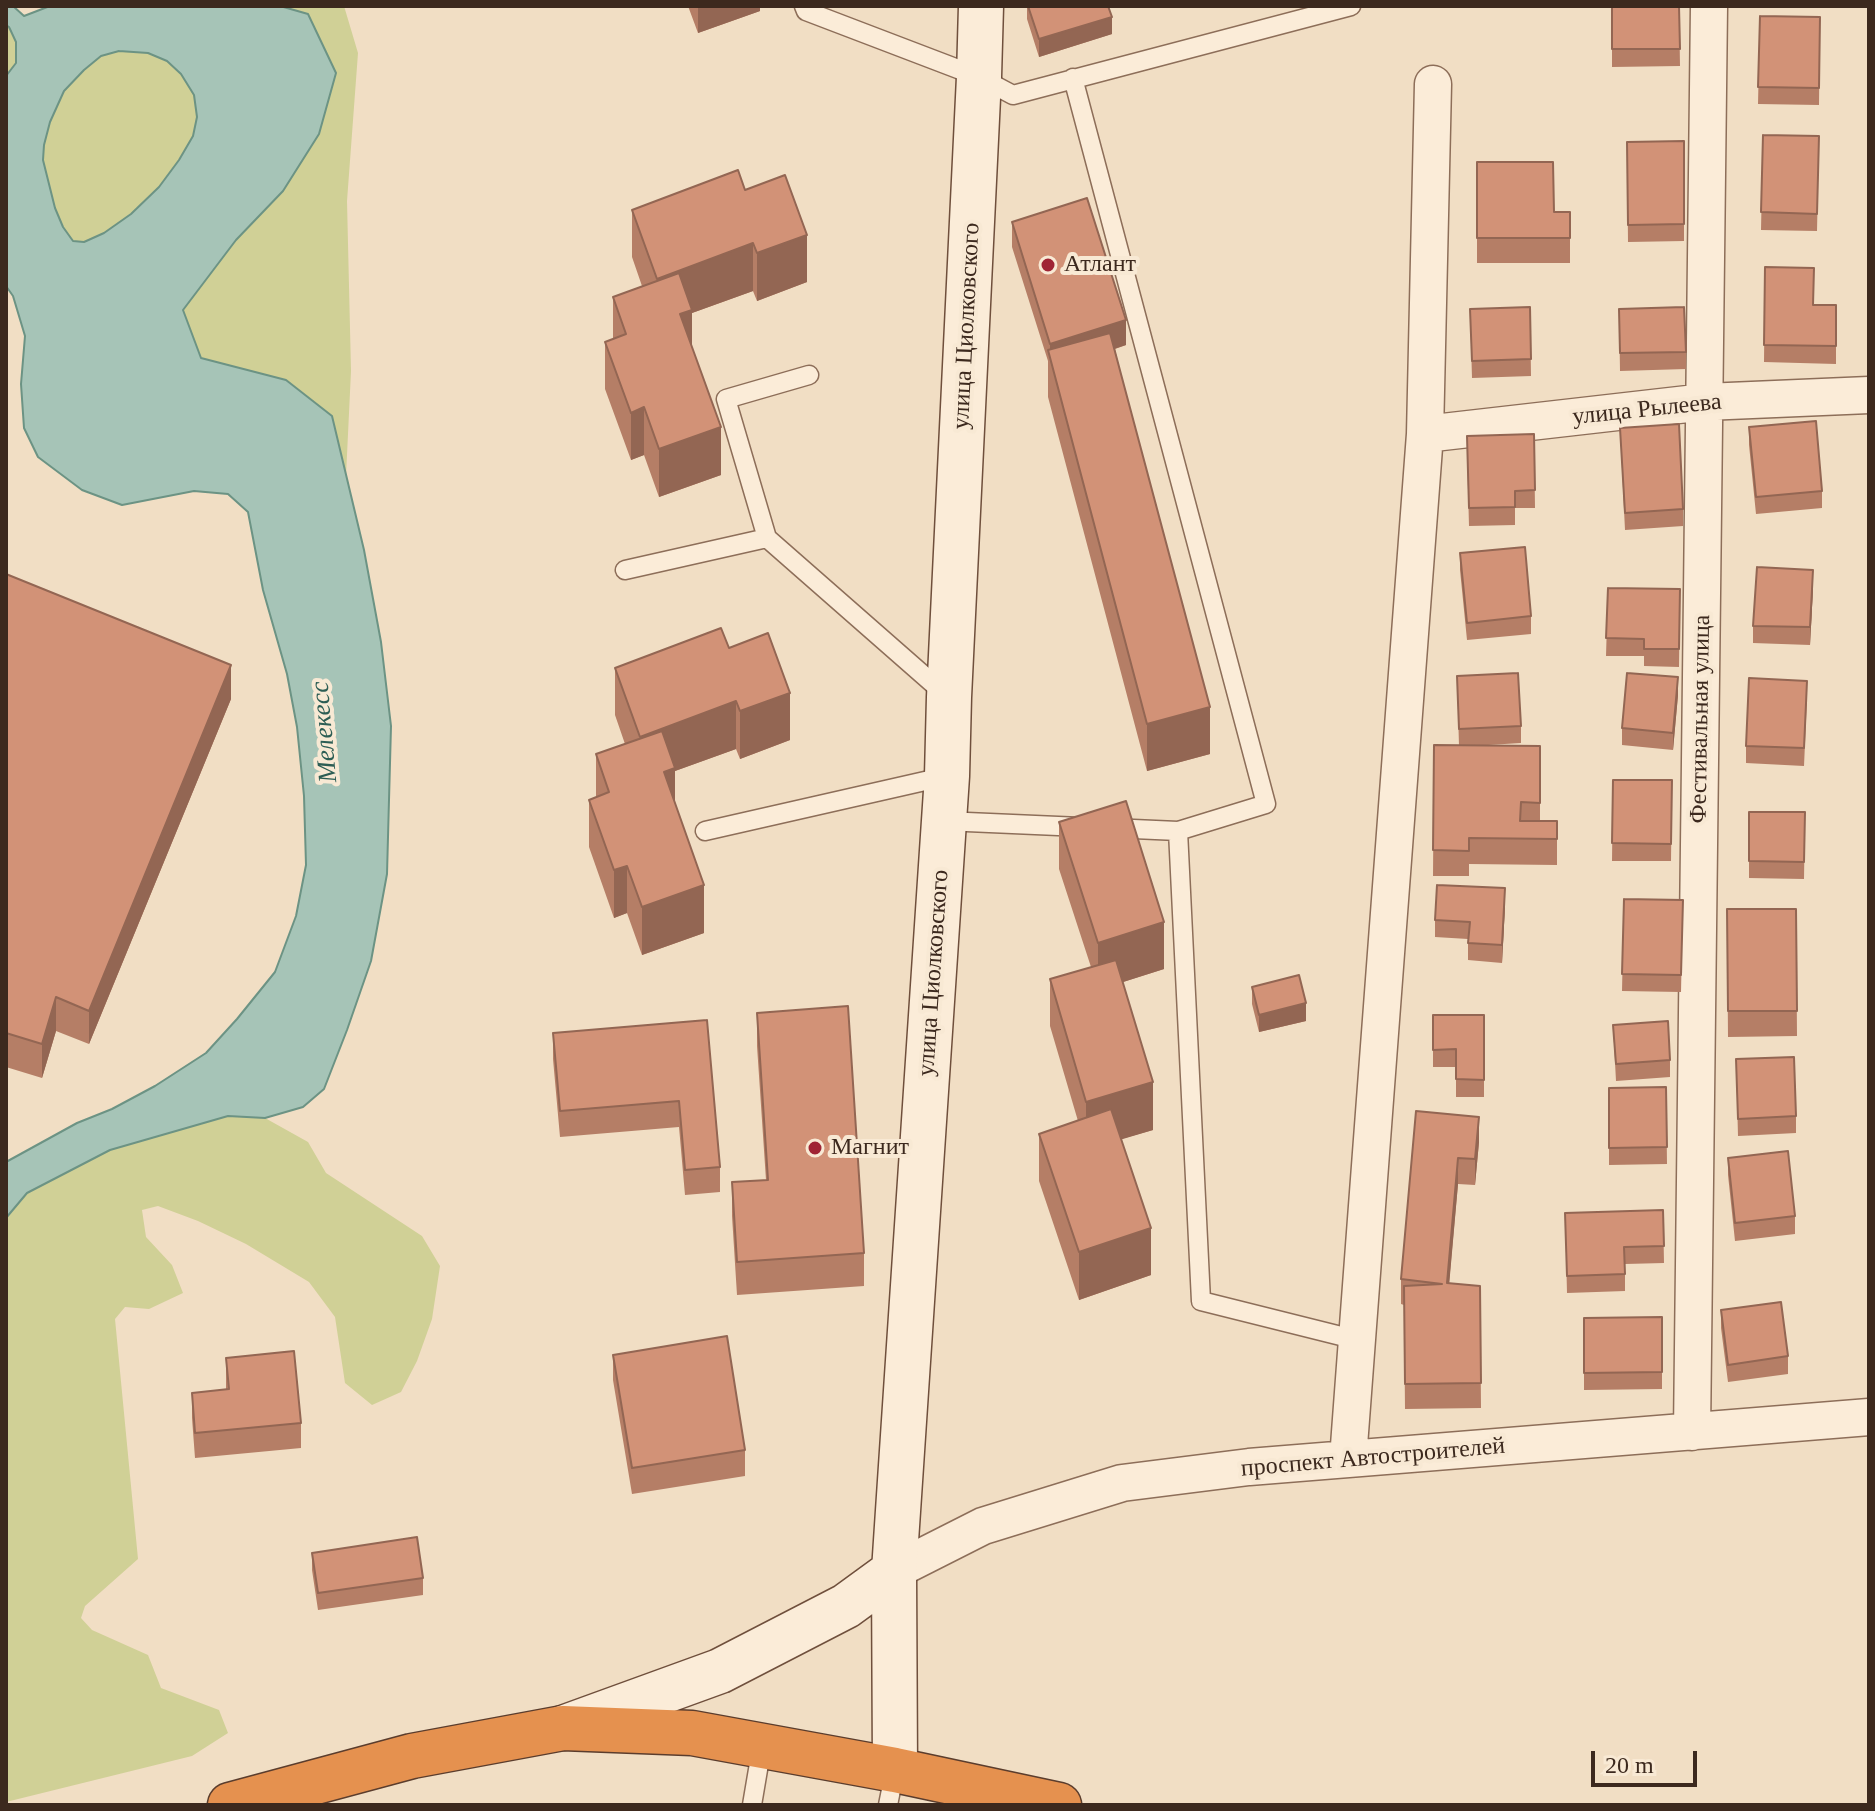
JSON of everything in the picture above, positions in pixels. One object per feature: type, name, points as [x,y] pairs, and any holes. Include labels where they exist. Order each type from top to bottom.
[{"type":"highway","points":[[230,1805],[412,1756],[563,1728],[692,1733],[762,1746],[891,1788],[1059,1805]]},
{"type":"street","name":"улица Циолковского","points":[[891,1788],[894,1571],[947,776],[981,6]]},
{"type":"street","name":"Фестивальная улица","points":[[1692,1432],[1709,6]]},
{"type":"street","points":[[1348,1459],[1425,434],[1433,84]]},
{"type":"street","name":"улица Рылеева","points":[[1425,434],[1705,402],[1869,395]]},
{"type":"street","name":"проспект Автостроителей","points":[[894,1571],[983,1526],[1122,1483],[1249,1467],[1869,1417]]},
{"type":"street","points":[[563,1728],[720,1671],[846,1606],[894,1571]]},
{"type":"lane","points":[[804,6],[806,11],[979,77],[1013,95],[1351,6]]},
{"type":"lane","points":[[944,821],[1178,831],[1266,804],[1073,78]]},
{"type":"lane","points":[[809,375],[726,399],[767,538],[949,697]]},
{"type":"lane","points":[[625,570],[767,538]]},
{"type":"lane","points":[[705,831],[947,776]]},
{"type":"lane","points":[[1178,831],[1201,1301],[1357,1340]]},
{"type":"lane","points":[[752,1805],[762,1746]]},
{"type":"green space","points":[[280,6],[344,6],[358,53],[347,201],[351,371],[346,476],[332,416],[286,380],[201,358],[183,310],[236,240],[283,191],[308,14]]},
{"type":"green space","points":[[6,25],[16,42],[16,63],[6,76]]},
{"type":"green space","points":[[119,51],[147,53],[167,61],[181,74],[194,95],[197,117],[193,136],[159,187],[131,214],[104,233],[84,242],[72,241],[55,208],[43,160],[44,145],[64,91],[101,56]]},
{"type":"green space","points":[[228,1116],[265,1118],[308,1142],[326,1173],[422,1236],[440,1266],[432,1319],[417,1361],[401,1392],[372,1405],[345,1383],[335,1317],[309,1282],[246,1244],[198,1221],[158,1206],[142,1210],[146,1237],[172,1265],[183,1293],[149,1309],[125,1307],[115,1319],[138,1559],[85,1606],[81,1618],[92,1630],[148,1655],[161,1688],[219,1710],[228,1733],[192,1756],[6,1802],[6,1218],[27,1193],[110,1150]]},
{"type":"water","name":"Мелекесс","points":[[6,6],[13,6],[24,16],[50,6],[280,6],[308,14],[336,73],[319,134],[283,191],[236,240],[183,310],[201,358],[286,380],[332,416],[364,550],[381,642],[391,726],[387,874],[371,961],[324,1089],[303,1107],[265,1118],[228,1116],[110,1150],[27,1193],[6,1218],[6,1162],[77,1123],[155,1086],[206,1053],[237,1019],[275,972],[296,916],[306,865],[304,796],[297,727],[287,674],[263,590],[248,512],[228,494],[194,491],[122,505],[82,490],[38,457],[24,428],[21,384],[25,336],[13,296],[6,286],[6,76],[16,63],[16,42],[6,25]],"holes":[[[119,51],[148,53],[167,61],[181,74],[194,95],[197,117],[193,136],[159,187],[131,214],[104,233],[84,242],[73,241],[55,208],[43,160],[50,122],[64,91],[101,56]]]},
{"type":"building","points":[[1028,6],[1108,6],[1112,17],[1039,39]]},
{"type":"building","points":[[1612,6],[1679,6],[1680,49],[1612,49]]},
{"type":"building","points":[[1760,16],[1820,17],[1819,88],[1758,87]]},
{"type":"building","points":[[1763,135],[1819,136],[1817,214],[1761,212]]},
{"type":"building","points":[[1684,141],[1684,224],[1628,225],[1627,142]]},
{"type":"building","points":[[1477,162],[1553,162],[1554,212],[1570,212],[1570,238],[1477,238]]},
{"type":"building","points":[[738,170],[745,190],[785,175],[807,235],[757,253],[753,243],[657,279],[632,210]]},
{"type":"building","points":[[1087,198],[1126,320],[1050,344],[1012,222]]},
{"type":"building","points":[[1765,267],[1814,268],[1813,305],[1836,305],[1836,346],[1764,345]]},
{"type":"building","points":[[679,273],[692,310],[680,314],[721,427],[659,449],[644,407],[631,413],[605,342],[626,334],[613,297]]},
{"type":"building","points":[[1530,307],[1531,359],[1472,361],[1470,309]]},
{"type":"building","points":[[1684,307],[1686,352],[1620,353],[1619,309]]},
{"type":"building","points":[[1110,333],[1210,707],[1147,724],[1048,350]]},
{"type":"building","points":[[1816,421],[1822,491],[1756,497],[1749,427]]},
{"type":"building","points":[[1679,424],[1683,509],[1625,513],[1620,428]]},
{"type":"building","points":[[1534,434],[1535,490],[1515,491],[1515,507],[1469,508],[1467,436]]},
{"type":"building","points":[[1525,547],[1531,616],[1467,623],[1460,553]]},
{"type":"building","points":[[1757,567],[1813,570],[1810,627],[1753,626]]},
{"type":"building","points":[[6,574],[231,665],[89,1011],[56,997],[42,1044],[6,1033]]},
{"type":"building","points":[[1608,588],[1680,589],[1679,649],[1644,649],[1644,639],[1606,638]]},
{"type":"building","points":[[721,628],[729,648],[768,633],[790,693],[740,711],[736,701],[640,737],[615,668]]},
{"type":"building","points":[[1518,673],[1521,726],[1459,729],[1457,676]]},
{"type":"building","points":[[1627,673],[1678,677],[1673,733],[1622,728]]},
{"type":"building","points":[[1749,678],[1807,681],[1804,748],[1746,746]]},
{"type":"building","points":[[662,731],[675,768],[664,772],[704,885],[642,907],[627,866],[614,870],[589,800],[609,792],[596,754]]},
{"type":"building","points":[[1434,745],[1540,746],[1540,803],[1521,802],[1520,821],[1557,821],[1557,839],[1469,838],[1469,851],[1433,850]]},
{"type":"building","points":[[1613,780],[1672,780],[1671,844],[1612,843]]},
{"type":"building","points":[[1126,801],[1164,922],[1098,943],[1059,822]]},
{"type":"building","points":[[1749,812],[1805,812],[1804,862],[1749,861]]},
{"type":"building","points":[[1437,885],[1505,888],[1502,945],[1468,943],[1470,922],[1435,920]]},
{"type":"building","points":[[1624,899],[1683,900],[1681,975],[1622,974]]},
{"type":"building","points":[[1727,909],[1796,909],[1797,1011],[1728,1011]]},
{"type":"building","points":[[1116,960],[1153,1082],[1086,1102],[1050,979]]},
{"type":"building","points":[[1299,975],[1306,1003],[1259,1015],[1252,987]]},
{"type":"building","points":[[848,1006],[864,1253],[737,1262],[732,1182],[768,1180],[757,1013]]},
{"type":"building","points":[[1433,1015],[1484,1015],[1484,1080],[1456,1079],[1456,1049],[1433,1050]]},
{"type":"building","points":[[707,1020],[720,1167],[685,1170],[679,1101],[560,1111],[553,1033]]},
{"type":"building","points":[[1668,1021],[1670,1060],[1616,1064],[1613,1025]]},
{"type":"building","points":[[1794,1057],[1796,1116],[1738,1119],[1736,1059]]},
{"type":"building","points":[[1666,1087],[1667,1147],[1609,1148],[1609,1088]]},
{"type":"building","points":[[1111,1109],[1151,1228],[1079,1252],[1039,1134]]},
{"type":"building","points":[[1416,1111],[1479,1117],[1475,1159],[1458,1158],[1447,1283],[1480,1286],[1481,1383],[1405,1384],[1404,1286],[1442,1284],[1401,1279]]},
{"type":"building","points":[[1788,1151],[1795,1216],[1735,1223],[1728,1158]]},
{"type":"building","points":[[1663,1210],[1664,1246],[1624,1247],[1625,1274],[1567,1276],[1565,1213]]},
{"type":"building","points":[[1781,1302],[1788,1356],[1728,1365],[1721,1310]]},
{"type":"building","points":[[1662,1317],[1662,1372],[1584,1373],[1584,1318]]},
{"type":"building","points":[[727,1336],[745,1450],[632,1468],[613,1355]]},
{"type":"building","points":[[294,1351],[301,1423],[195,1433],[192,1393],[229,1389],[226,1358]]},
{"type":"building","points":[[417,1537],[423,1578],[318,1593],[312,1553]]},
{"type":"place","name":"Атлант","points":[[1048,265]]},
{"type":"place","name":"Магнит","points":[[815,1148]]}]
